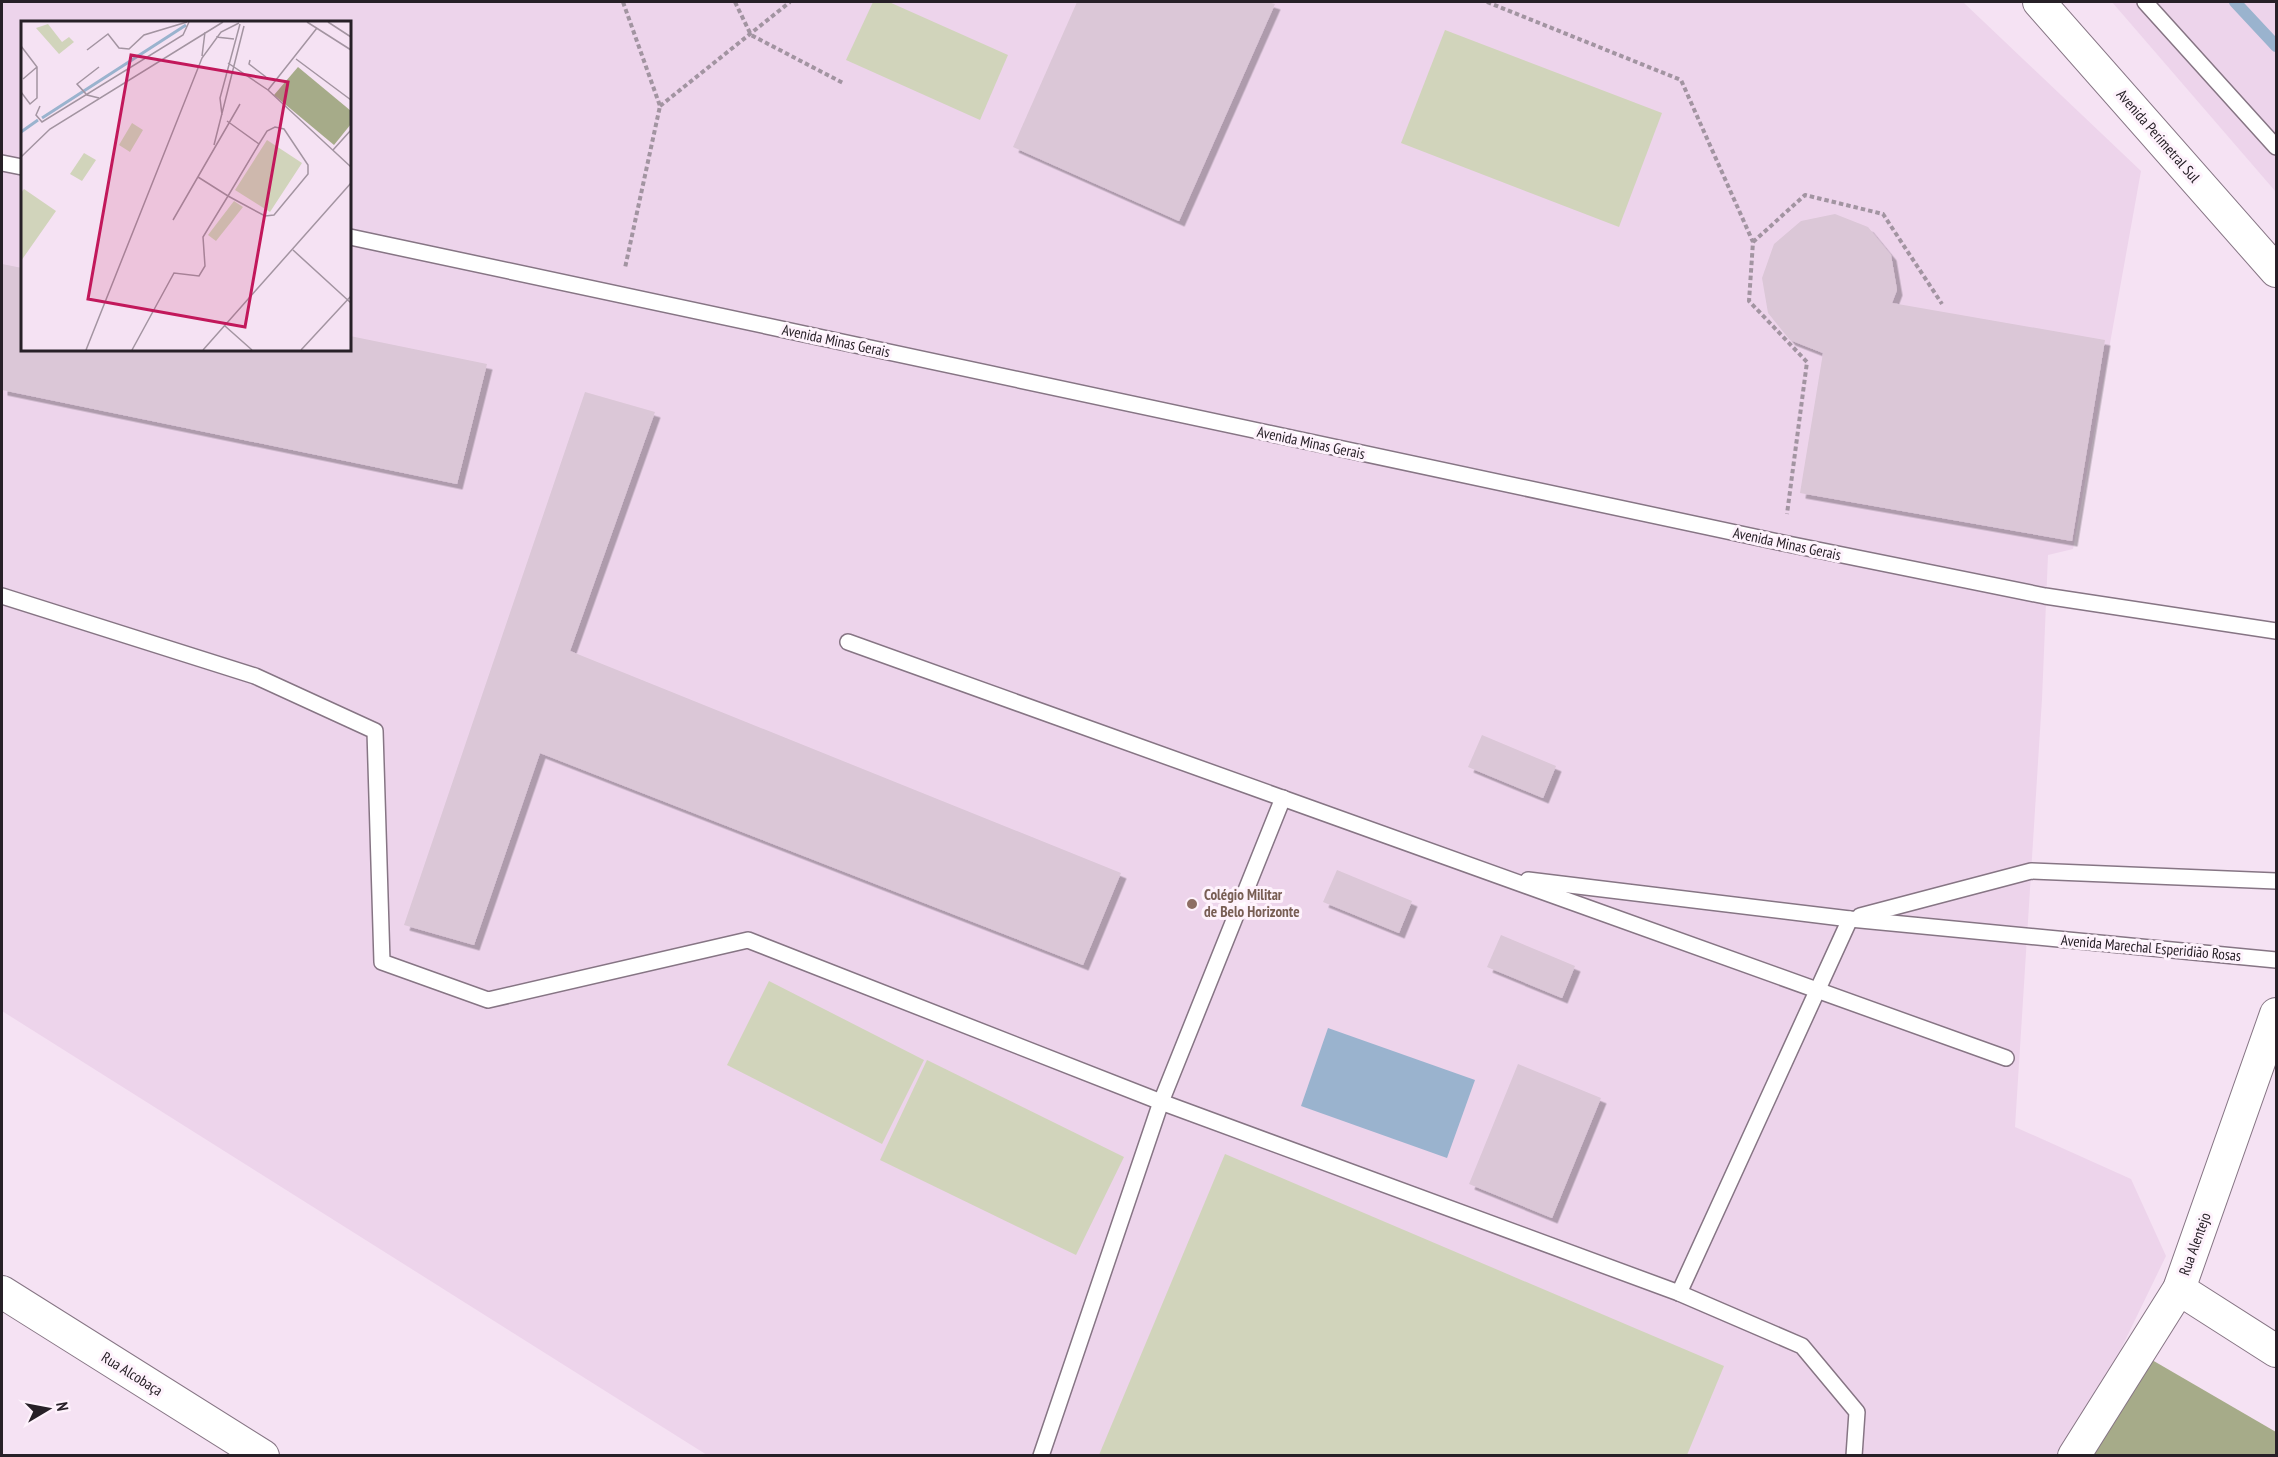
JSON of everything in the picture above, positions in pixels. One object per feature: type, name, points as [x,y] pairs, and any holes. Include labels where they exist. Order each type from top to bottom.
[{"type":"street","name":"Avenida Perimetral Sul","points":[[2039,2],[2277,271]]},
{"type":"street","name":"Rua Alentejo","points":[[2074,1455],[2179,1289],[2277,1014]]},
{"type":"street","points":[[2179,1289],[2277,1351]]},
{"type":"street","name":"Rua Alcobaça","points":[[2,1292],[263,1455]]},
{"type":"lane","points":[[2145,2],[2277,147]]},
{"type":"lane","points":[[2,162],[21,167]]},
{"type":"lane","name":"Avenida Minas Gerais","points":[[351,237],[1783,543],[2045,596],[2277,631]]},
{"type":"lane","points":[[2,596],[255,676],[375,731],[382,962],[488,1000],[748,940],[1161,1102],[1679,1293],[1802,1346],[1857,1412],[1854,1455]]},
{"type":"lane","points":[[848,642],[2006,1058]]},
{"type":"lane","points":[[1041,1455],[1161,1102],[1283,798]]},
{"type":"lane","points":[[1679,1293],[1850,919],[2031,871],[2277,881]]},
{"type":"lane","name":"Avenida Marechal Esperidião Rosas","points":[[1499,876],[1850,919],[2277,960]]},
{"type":"path","points":[[619,295],[660,106],[623,2]]},
{"type":"path","points":[[735,2],[751,35],[843,83]]},
{"type":"path","points":[[660,106],[790,2]]},
{"type":"path","points":[[1487,2],[1681,80],[1753,242],[1749,301],[1807,362],[1783,543]]},
{"type":"path","points":[[1753,242],[1805,195],[1883,214],[1942,304]]},
{"type":"shaded area","points":[[2,2],[1963,2],[2141,171],[2073,549],[2048,555],[2042,699],[2015,1127],[2131,1179],[2166,1256],[2102,1388],[2058,1455],[707,1455],[2,1011]]},
{"type":"shaded area","points":[[2112,2],[2276,2],[2276,192]]},
{"type":"green space","points":[[873,2],[889,2],[1008,55],[980,120],[846,60]]},
{"type":"green space","points":[[1445,30],[1662,113],[1619,227],[1401,143]]},
{"type":"green space","points":[[769,981],[924,1060],[882,1144],[727,1065]]},
{"type":"green space","points":[[927,1060],[1124,1157],[1076,1255],[880,1160]]},
{"type":"green space","points":[[1225,1154],[1724,1366],[1687,1455],[1099,1455]]},
{"type":"green space","points":[[2140,1353],[2276,1432],[2276,1455],[2082,1456]]},
{"type":"water","points":[[1328,1028],[1475,1080],[1447,1158],[1301,1106]]},
{"type":"building","points":[[1077,2],[1268,2],[1275,4],[1179,221],[1013,147]]},
{"type":"building","points":[[1835,214],[1868,227],[1891,255],[1897,290],[1892,303],[2105,340],[2072,541],[1800,493],[1823,353],[1790,340],[1768,313],[1762,278],[1774,244],[1801,221]]},
{"type":"building","points":[[2,264],[21,268],[21,351],[351,351],[351,336],[487,364],[457,484],[2,390]]},
{"type":"building","points":[[585,392],[655,412],[570,651],[1121,873],[1083,965],[540,753],[474,945],[404,925]]},
{"type":"building","points":[[1482,735],[1556,766],[1543,798],[1468,767]]},
{"type":"building","points":[[1337,870],[1412,901],[1399,933],[1323,902]]},
{"type":"building","points":[[1501,935],[1575,966],[1562,998],[1487,967]]},
{"type":"building","points":[[1518,1064],[1601,1098],[1552,1218],[1469,1184]]},
{"type":"waterway","points":[[2235,2],[2276,46]]},
{"type":"place","name":"Colégio Militar de Belo Horizonte","points":[[1192,904]]}]
